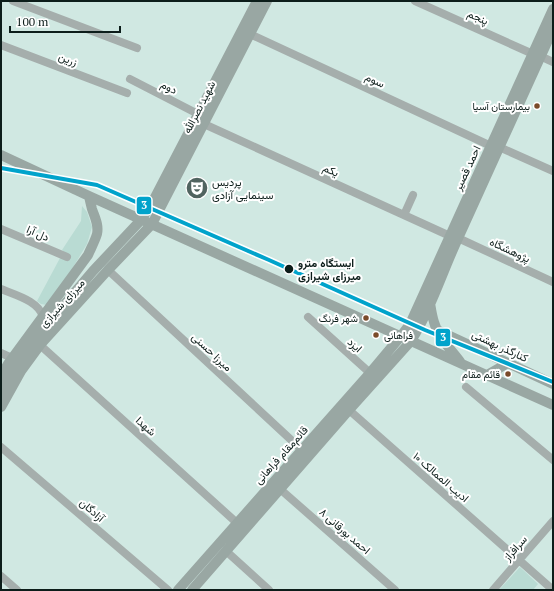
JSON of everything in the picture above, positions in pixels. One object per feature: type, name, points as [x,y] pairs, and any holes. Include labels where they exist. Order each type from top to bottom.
[{"type":"main road","points":[[226,71],[257,1]]},
{"type":"main road","name":"شهید نصرالله","points":[[152,224],[204,124],[226,71],[250,34],[267,1]]},
{"type":"main road","name":"احمد قصیر","points":[[401,336],[410,324],[454,237],[537,55],[553,9]]},
{"type":"main road","name":"احمد قصیر","points":[[537,55],[553,29]]},
{"type":"main road","name":"میرزای شیرازی","points":[[1,392],[14,368],[41,332],[93,271],[141,220],[151,205],[198,114],[226,71]]},
{"type":"main road","points":[[1,155],[141,220],[553,405]]},
{"type":"main road","name":"میرزای شیرازی","points":[[1,376],[12,358],[88,255],[97,234],[97,222],[89,196]]},
{"type":"main road","name":"میرزای شیرازی","points":[[1,407],[21,371],[40,345],[152,224]]},
{"type":"main road","name":"احمد قصیر","points":[[411,341],[430,303],[454,237]]},
{"type":"main road","points":[[430,303],[433,322],[441,338],[463,364]]},
{"type":"main road","name":"کنارگذر بهشتی","points":[[437,330],[553,384]]},
{"type":"main road","name":"قائم‌مقام فراهانی","points":[[178,590],[401,336]]},
{"type":"main road","name":"قائم‌مقام فراهانی","points":[[192,590],[411,341]]},
{"type":"main road","points":[[487,375],[508,363]]},
{"type":"street","points":[[13,1],[138,48]]},
{"type":"street","name":"پنجم","points":[[415,1],[553,62]]},
{"type":"street","name":"سوم","points":[[250,34],[553,171]]},
{"type":"street","name":"زرین","points":[[1,45],[127,93]]},
{"type":"street","name":"دوم","points":[[130,79],[198,114]]},
{"type":"street","name":"یکم","points":[[204,124],[454,237]]},
{"type":"street","points":[[404,215],[413,195]]},
{"type":"street","name":"دل آرا","points":[[1,229],[66,257]]},
{"type":"street","name":"پژوهشگاه","points":[[454,237],[553,282]]},
{"type":"street","name":"میرزا حسنی","points":[[108,270],[302,450]]},
{"type":"street","points":[[1,289],[34,304],[40,311],[42,317]]},
{"type":"street","name":"ایزد","points":[[308,318],[370,373]]},
{"type":"street","name":"شهدا","points":[[40,345],[237,523]]},
{"type":"street","points":[[1,353],[12,358]]},
{"type":"street","points":[[466,387],[553,460]]},
{"type":"street","name":"ادیب الممالک ۱۰","points":[[349,410],[553,590]]},
{"type":"street","name":"آزادگان","points":[[1,446],[168,590]]},
{"type":"street","name":"احمد بورقانی ۸","points":[[280,489],[395,590]]},
{"type":"street","name":"سرافراز","points":[[493,590],[553,521]]},
{"type":"street","points":[[226,551],[269,590]]},
{"type":"street","points":[[1,576],[17,590]]},
{"type":"green space","points":[[82,206],[87,212],[92,227],[87,244],[66,279],[47,305],[41,304],[37,301],[60,258],[68,255],[62,250],[81,221]]},
{"type":"green space","points":[[520,567],[538,584],[533,590],[499,590]]},
{"type":"transit line","name":"3","points":[[1,168],[97,185],[425,330],[553,382]]},
{"type":"place","name":"بیمارستان آسیا","points":[[537,106]]},
{"type":"place","name":"پردیس سینمایی آزادی","points":[[197,188]]},
{"type":"place","name":"ایستگاه مترو میرزای شیرازی","points":[[289,269]]},
{"type":"place","name":"شهر فرنگ","points":[[366,318]]},
{"type":"place","name":"فراهانی","points":[[376,335]]},
{"type":"place","name":"قائم مقام","points":[[508,374]]}]
